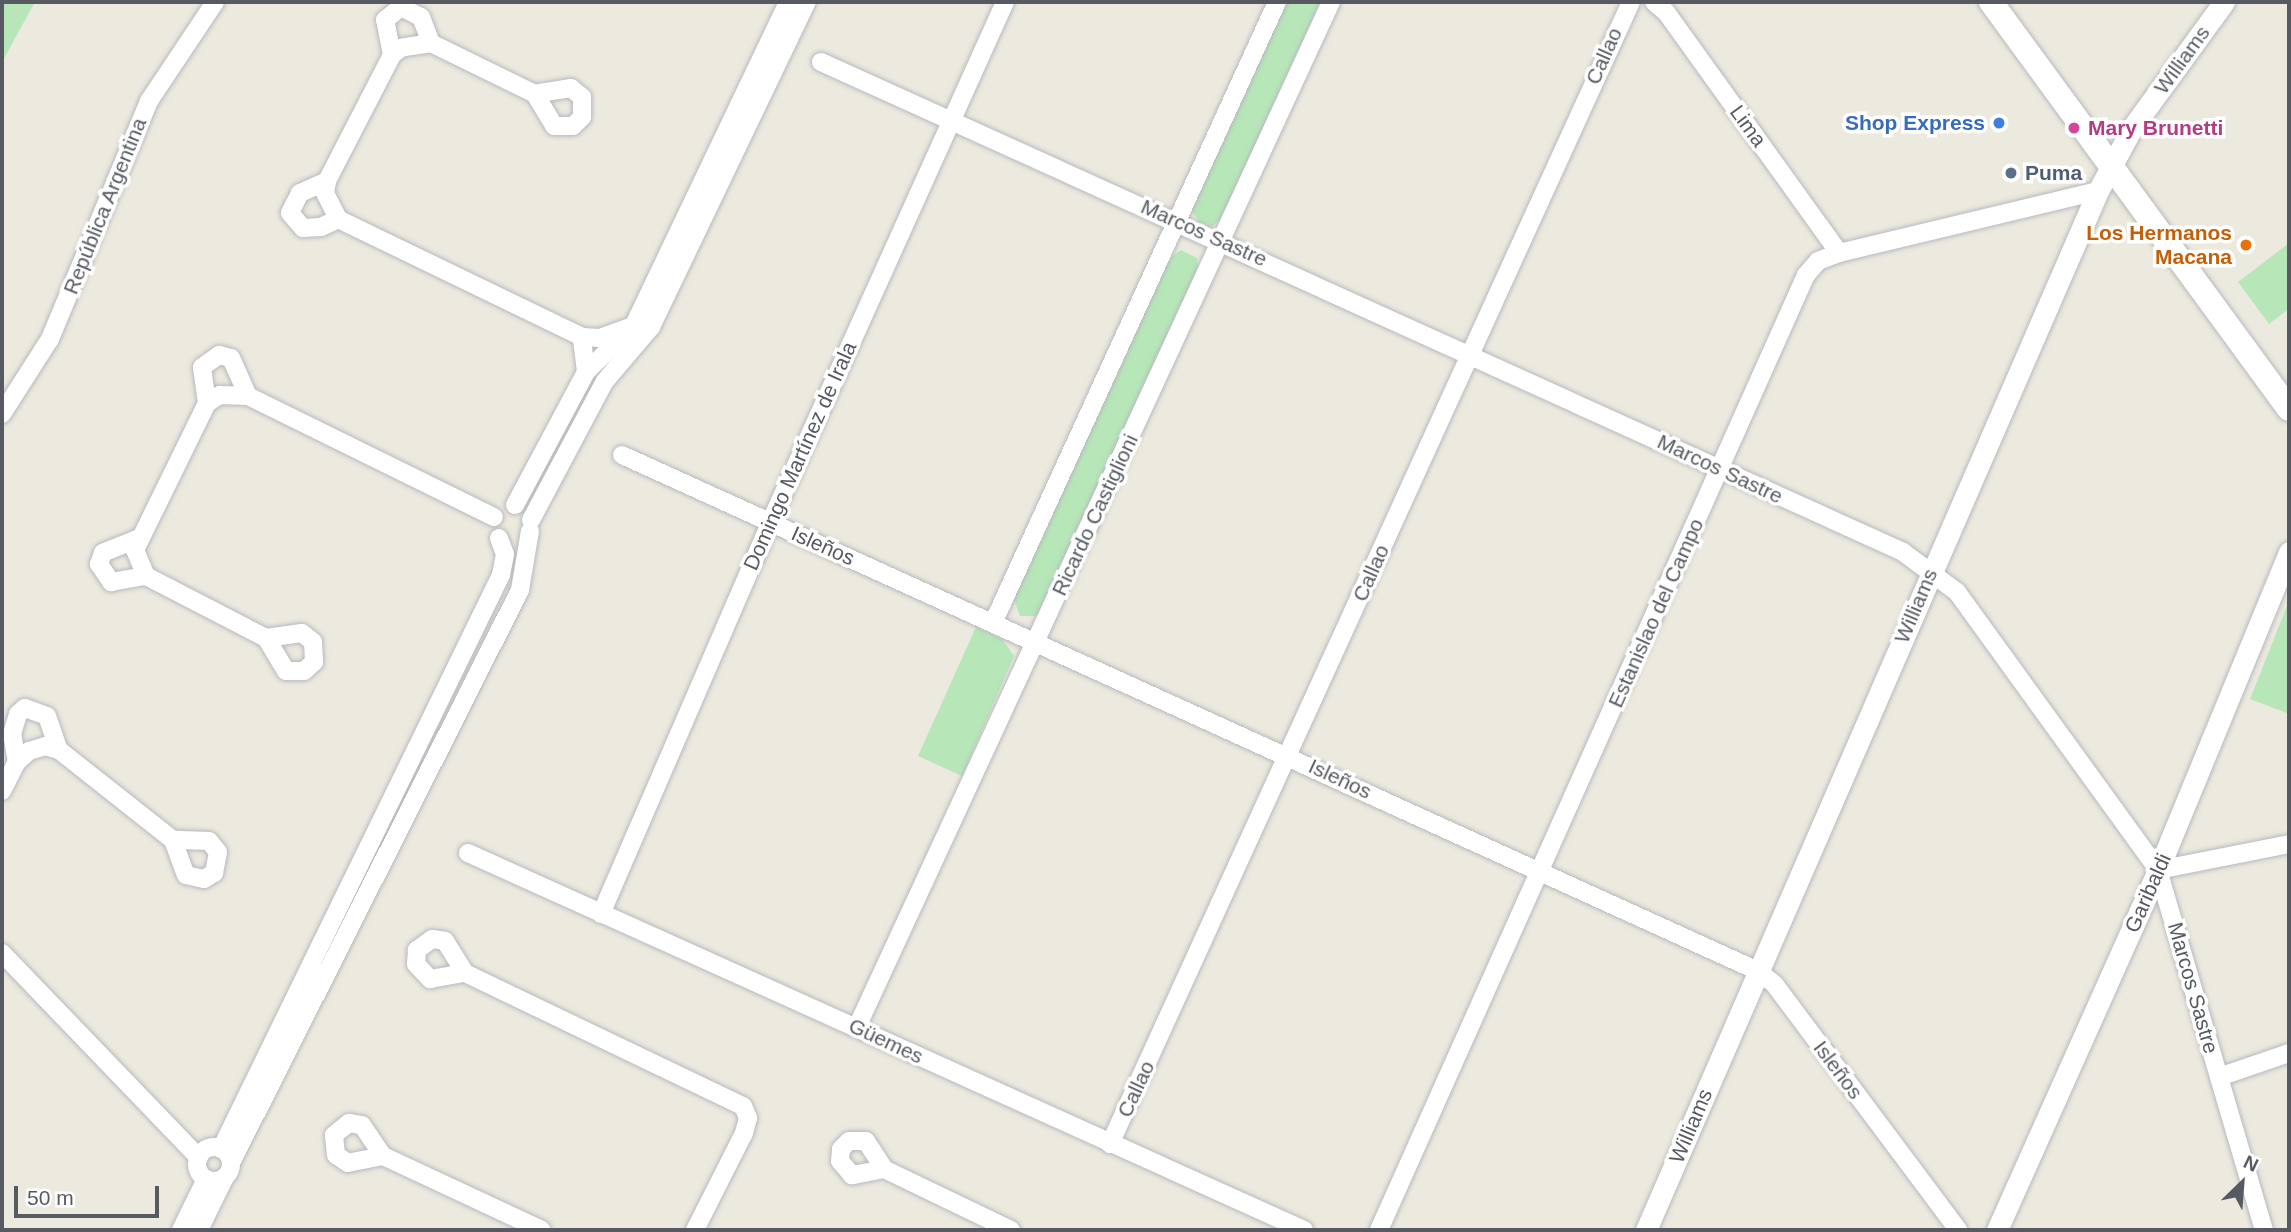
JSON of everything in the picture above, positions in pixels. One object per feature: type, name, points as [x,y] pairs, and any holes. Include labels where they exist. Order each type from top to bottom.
[{"type":"main road","points":[[1991,2],[2289,409]]},
{"type":"street","name":"República Argentina","points":[[2,414],[50,339],[149,102],[215,2]]},
{"type":"street","points":[[515,505],[586,372],[634,325],[788,2]]},
{"type":"street","points":[[499,538],[516,543],[531,526],[605,381],[651,327],[807,2]]},
{"type":"street","name":"Domingo Martínez de Irala","points":[[601,914],[770,523],[1005,2]]},
{"type":"street","points":[[994,621],[1277,2]]},
{"type":"street","name":"Ricardo Castiglioni","points":[[857,1027],[1331,2]]},
{"type":"street","name":"Callao","points":[[1110,1144],[1631,2]]},
{"type":"street","name":"Lima","points":[[1654,2],[1666,12],[1839,253]]},
{"type":"street","name":"Williams","points":[[1646,1230],[2098,191],[2132,128],[2224,2]]},
{"type":"street","points":[[392,55],[385,20],[401,7],[421,17],[431,44]]},
{"type":"street","points":[[535,93],[431,44],[419,42],[392,55],[327,181],[326,193],[338,219],[582,337],[600,338],[634,325]]},
{"type":"street","name":"Marcos Sastre","points":[[821,62],[1176,220],[1903,552],[1957,592],[2158,870],[2264,1230]]},
{"type":"street","points":[[327,181],[300,193],[290,214],[303,228],[321,227],[338,219]]},
{"type":"street","name":"Estanislao del Campo","points":[[1379,1230],[1806,275],[1818,261],[1839,253],[2098,191]]},
{"type":"street","points":[[582,337],[586,372]]},
{"type":"street","points":[[207,403],[202,367],[219,355],[231,358],[248,396]]},
{"type":"street","points":[[146,576],[135,550],[136,539],[207,403],[220,395],[248,396],[495,517]]},
{"type":"street","name":"Isleños","points":[[622,454],[770,523],[1037,640],[1758,971],[1775,985],[1958,1230]]},
{"type":"street","points":[[181,1230],[206,1179],[226,1163],[520,590],[531,526],[515,505]]},
{"type":"street","points":[[495,517],[506,506],[515,505]]},
{"type":"street","points":[[199,1230],[226,1163],[501,575],[505,554],[495,517]]},
{"type":"street","points":[[136,539],[103,553],[99,564],[111,582],[146,576],[267,638]]},
{"type":"street","name":"Garibaldi","points":[[1997,1230],[2158,870],[2289,552]]},
{"type":"street","points":[[17,762],[12,734],[18,714],[25,708],[47,716],[59,750]]},
{"type":"street","points":[[2,791],[17,762],[45,746],[59,750],[173,840]]},
{"type":"street","points":[[2158,870],[2289,844]]},
{"type":"street","name":"Güemes","points":[[468,853],[1304,1230]]},
{"type":"street","points":[[2,953],[199,1158],[200,1172],[206,1179]]},
{"type":"street","points":[[465,973],[743,1106],[748,1118],[744,1133],[695,1230]]},
{"type":"street","points":[[2219,1077],[2289,1053]]},
{"type":"street","points":[[199,1158],[205,1150],[226,1163]]},
{"type":"street","points":[[383,1156],[542,1230]]},
{"type":"street","points":[[884,1169],[1011,1230]]},
{"type":"green space","points":[[2,2],[35,2],[2,62]]},
{"type":"green space","points":[[1284,2],[1320,2],[1222,218],[1213,226],[1203,227],[1191,210]]},
{"type":"green space","points":[[2289,243],[2289,309],[2269,324],[2238,282]]},
{"type":"green space","points":[[1181,250],[1197,258],[1198,273],[1041,609],[1036,616],[1020,616],[1013,597],[1168,259]]},
{"type":"green space","points":[[2289,601],[2289,714],[2250,699]]},
{"type":"green space","points":[[976,627],[1002,639],[1014,656],[962,776],[918,756]]},
{"type":"place","name":"Shop Express","points":[[1999,123]]},
{"type":"place","name":"Mary Brunetti","points":[[2074,128]]},
{"type":"place","name":"Puma","points":[[2011,173]]},
{"type":"place","name":"Los Hermanos Macana","points":[[2246,245]]}]
